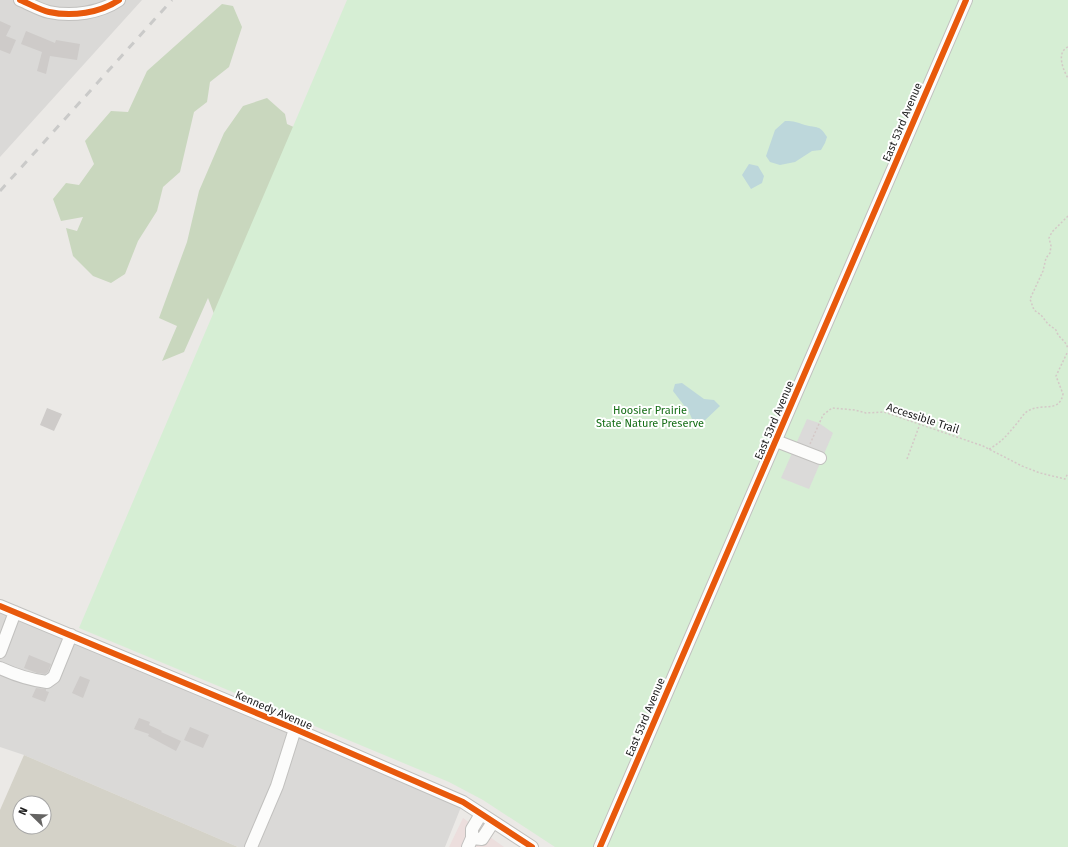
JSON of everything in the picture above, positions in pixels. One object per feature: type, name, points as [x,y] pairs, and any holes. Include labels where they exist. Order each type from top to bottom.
[{"type":"street","points":[[20,0],[49,12],[76,15],[98,9],[120,0]]},
{"type":"street","name":"East 53rd Avenue","points":[[600,847],[966,0]]},
{"type":"street","points":[[776,441],[820,458]]},
{"type":"street","name":"Kennedy Avenue","points":[[0,606],[295,729],[463,802],[532,847]]},
{"type":"street","points":[[0,652],[15,612]]},
{"type":"street","points":[[0,668],[15,675],[47,682],[54,677],[71,635]]},
{"type":"street","points":[[252,847],[277,786],[295,729]]},
{"type":"street","points":[[482,814],[472,829],[470,842],[482,839],[493,822]]},
{"type":"path","points":[[1068,47],[1065,48],[1061,56],[1068,78]]},
{"type":"path","points":[[989,449],[998,445],[1028,411],[1038,407],[1058,406],[1060,404],[1063,394],[1056,376],[1068,350],[1065,341],[1057,334],[1056,330],[1034,310],[1030,299],[1044,271],[1046,258],[1050,253],[1051,246],[1049,238],[1052,232],[1068,216]]},
{"type":"path","points":[[907,459],[920,424]]},
{"type":"shaded area","points":[[0,0],[142,0],[0,157]]},
{"type":"shaded area","points":[[807,419],[819,423],[833,433],[809,489],[781,478]]},
{"type":"shaded area","points":[[0,606],[463,802],[445,847],[238,847],[24,755],[0,747]]},
{"type":"shaded area","points":[[24,755],[238,847],[0,847],[0,810]]},
{"type":"shaded area","points":[[463,818],[504,847],[449,847]]},
{"type":"green space","name":"Hoosier Prairie State Nature Preserve","points":[[347,0],[1068,0],[1068,847],[555,847],[483,800],[449,782],[79,628]]},
{"type":"green space","points":[[222,4],[233,6],[242,27],[229,67],[210,82],[207,102],[194,112],[180,172],[163,187],[157,211],[138,241],[125,274],[111,283],[93,276],[73,256],[66,228],[77,231],[83,217],[61,221],[53,199],[66,183],[79,185],[94,164],[85,141],[111,111],[128,112],[147,71]]},
{"type":"green space","points":[[267,98],[285,114],[287,124],[298,129],[216,319],[208,298],[184,352],[162,361],[177,326],[159,318],[187,242],[199,191],[224,133],[243,106]]},
{"type":"water","points":[[785,121],[791,121],[818,128],[825,133],[827,137],[821,150],[812,151],[795,162],[780,165],[770,162],[766,156],[775,130]]},
{"type":"water","points":[[749,164],[758,166],[764,176],[762,183],[751,189],[742,175]]},
{"type":"water","points":[[682,383],[704,399],[714,400],[720,406],[701,424],[695,426],[689,412],[673,391],[675,384]]},
{"type":"building","points":[[0,21],[11,26],[6,36],[16,40],[10,54],[0,50]]},
{"type":"building","points":[[26,31],[55,43],[56,40],[80,44],[77,60],[50,56],[46,74],[37,71],[42,52],[21,44]]},
{"type":"building","points":[[47,408],[62,414],[54,431],[40,425]]},
{"type":"building","points":[[29,655],[51,664],[48,672],[45,674],[37,673],[24,668]]},
{"type":"building","points":[[80,676],[90,680],[83,698],[72,693]]},
{"type":"building","points":[[36,688],[46,689],[46,691],[49,692],[45,702],[32,697]]},
{"type":"building","points":[[139,718],[150,722],[149,725],[181,741],[176,751],[148,736],[149,734],[134,729]]},
{"type":"building","points":[[190,727],[209,735],[203,748],[184,740]]},
{"type":"railway","points":[[0,191],[172,0]]},
{"type":"cycle path","points":[[20,0],[46,11],[67,14],[95,11],[119,0]]},
{"type":"cycle path","points":[[600,847],[966,0]]},
{"type":"cycle path","points":[[0,606],[295,729],[463,802],[532,847]]}]
